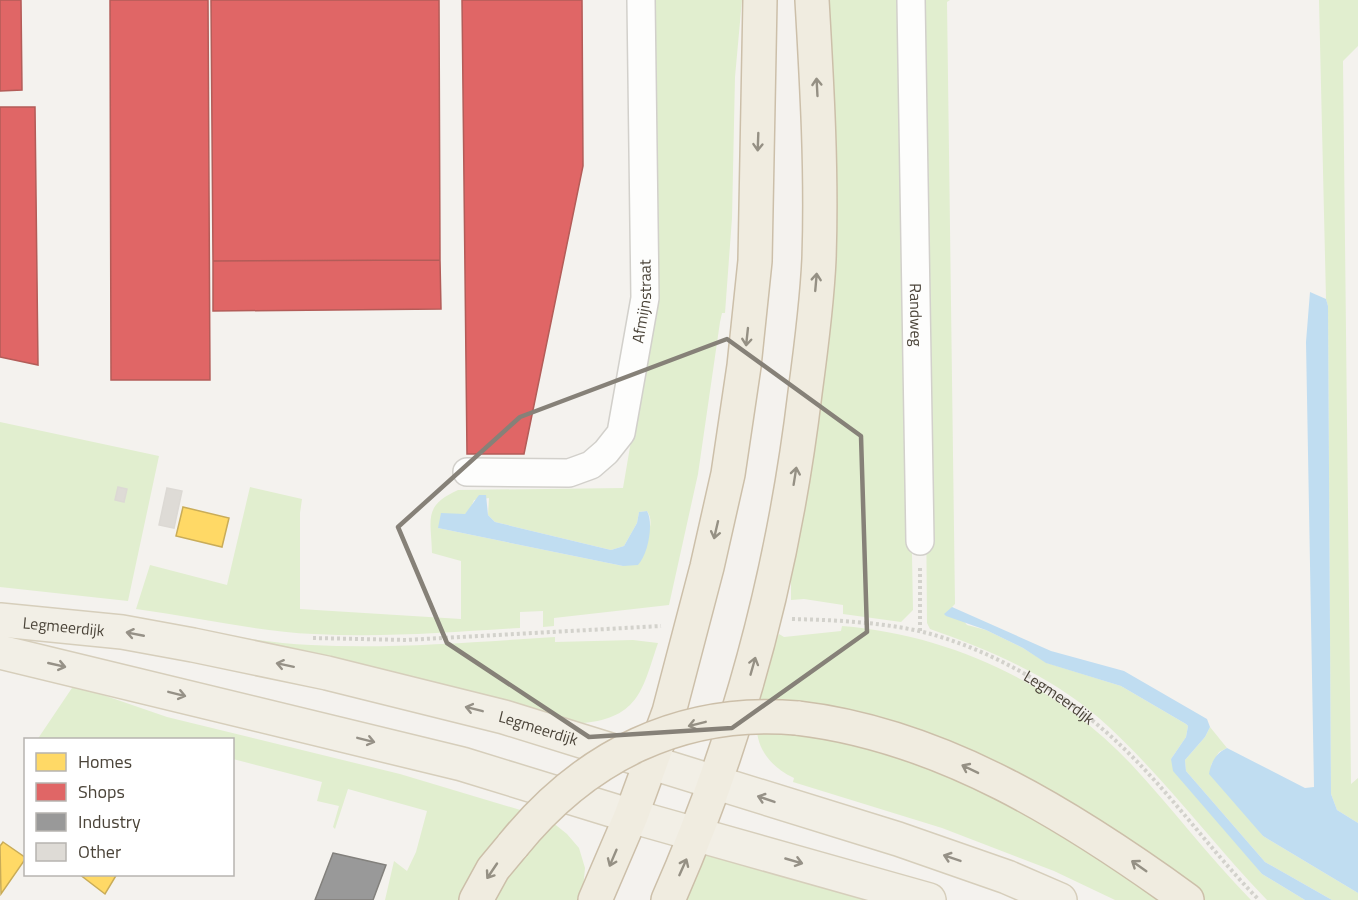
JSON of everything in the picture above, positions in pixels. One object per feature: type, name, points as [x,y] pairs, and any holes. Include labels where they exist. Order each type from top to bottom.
[{"type":"highway","points":[[595,900],[631,816],[669,712],[718,523],[742,376],[755,261],[760,0]]},
{"type":"highway","points":[[668,900],[698,834],[717,782],[767,613],[795,474],[819,259],[817,101],[812,0]]},
{"type":"highway","points":[[476,900],[493,869],[531,823],[565,790],[601,764],[638,744],[667,732],[722,718],[797,718],[867,730],[920,747],[957,763],[1086,830],[1187,900]]},
{"type":"main road","name":"Legmeerdijk","points":[[0,620],[122,632],[327,674],[504,717],[898,839],[1007,877],[1060,900]]},
{"type":"main road","name":"Legmeerdijk","points":[[0,651],[462,764],[631,816],[929,900]]},
{"type":"street","name":"Afmijnstraat","points":[[467,472],[568,473],[591,465],[606,452],[621,433],[645,298],[641,0]]},
{"type":"street","name":"Randweg","points":[[911,0],[920,541]]},
{"type":"path","points":[[920,541],[920,631]]},
{"type":"path","name":"Legmeerdijk","points":[[789,619],[843,620],[920,631],[974,650],[1022,673],[1088,717],[1117,742],[1259,900]]},
{"type":"path","points":[[309,638],[406,640],[661,626]]},
{"type":"highlighted area","points":[[727,339],[861,436],[867,632],[732,728],[589,737],[447,643],[398,527],[520,417]]},
{"type":"green space","points":[[652,0],[742,0],[735,77],[732,218],[725,313],[722,313],[720,322],[698,474],[669,605],[554,618],[554,626],[543,627],[543,611],[520,612],[520,628],[366,635],[269,630],[136,609],[150,565],[227,585],[250,487],[302,499],[300,609],[461,619],[461,561],[432,553],[431,522],[434,508],[458,490],[623,488],[639,394]],"holes":[[[489,498],[488,515],[495,522],[611,550],[624,546],[637,523],[639,512],[647,511],[650,526],[644,540],[623,566],[438,528],[469,512],[474,500]]]},
{"type":"green space","points":[[828,0],[902,0],[913,610],[901,622],[843,614],[843,605],[804,599],[791,600],[791,574],[816,439],[826,342]]},
{"type":"green space","points":[[922,0],[950,0],[947,2],[955,604],[952,607],[967,625],[986,630],[1047,663],[1121,686],[1186,724],[1188,726],[1186,737],[1171,759],[1262,874],[1305,900],[1267,900],[1122,739],[1061,689],[997,655],[930,629],[927,623]]},
{"type":"green space","points":[[1319,0],[1358,0],[1358,46],[1343,61],[1351,784],[1358,778],[1358,823],[1337,810],[1331,794],[1328,306]]},
{"type":"green space","points":[[0,422],[159,456],[128,601],[0,587]]},
{"type":"green space","points":[[174,626],[259,640],[311,645],[402,646],[555,637],[555,642],[633,640],[658,643],[643,686],[628,707],[617,715],[583,723]]},
{"type":"green space","points":[[842,626],[883,631],[923,640],[962,653],[999,668],[1069,710],[1101,735],[1131,764],[1251,900],[1198,900],[1041,798],[830,736],[972,780],[1173,900],[1115,900],[1054,871],[942,828],[793,782],[794,778],[775,766],[763,751],[757,735],[756,718],[763,680],[779,634],[784,637],[841,631]]},
{"type":"green space","points":[[74,685],[167,717],[400,774],[547,818],[567,834],[579,848],[585,868],[582,900],[385,900],[394,861],[407,871],[416,852],[427,811],[348,789],[335,829],[333,827],[339,806],[317,801],[322,782],[234,759],[234,738],[38,738]]},
{"type":"green space","points":[[1210,727],[1227,748],[1219,752],[1211,765],[1263,836],[1358,893],[1358,900],[1332,900],[1265,862],[1186,771],[1185,760],[1205,737]]},
{"type":"green space","points":[[705,853],[720,858],[866,900],[685,900]]},
{"type":"water","points":[[1310,292],[1326,299],[1328,306],[1331,794],[1337,810],[1358,823],[1358,893],[1263,836],[1209,774],[1215,758],[1227,748],[1305,788],[1314,787],[1306,342]]},
{"type":"water","points":[[479,495],[486,495],[488,515],[495,522],[611,550],[624,546],[637,523],[639,512],[647,511],[650,531],[645,554],[638,565],[623,566],[438,528],[441,513],[465,514]]},
{"type":"water","points":[[952,607],[1051,651],[1124,671],[1207,719],[1210,727],[1205,737],[1185,760],[1186,771],[1265,862],[1332,900],[1305,900],[1262,874],[1173,771],[1171,759],[1186,737],[1188,726],[1186,724],[1121,686],[1046,663],[1023,648],[986,630],[946,616],[944,614]]},
{"type":"building: Homes","points":[[183,507],[229,518],[222,547],[176,536]]},
{"type":"building: Homes","points":[[3,842],[24,857],[24,861],[1,894],[0,846]]},
{"type":"building: Homes","points":[[82,876],[116,876],[105,894]]},
{"type":"building: Shops","points":[[0,0],[21,0],[22,90],[0,91]]},
{"type":"building: Shops","points":[[110,0],[208,0],[210,380],[111,380]]},
{"type":"building: Shops","points":[[211,0],[439,0],[440,260],[213,261]]},
{"type":"building: Shops","points":[[462,0],[582,0],[583,166],[524,454],[467,454]]},
{"type":"building: Shops","points":[[0,107],[35,107],[38,365],[0,357]]},
{"type":"building: Shops","points":[[440,260],[441,309],[213,311],[213,261]]},
{"type":"building: Industry","points":[[333,853],[386,865],[373,900],[315,900]]},
{"type":"building: Other","points":[[118,487],[127,489],[124,502],[115,500]]},
{"type":"building: Other","points":[[167,488],[182,491],[174,528],[159,525]]}]
